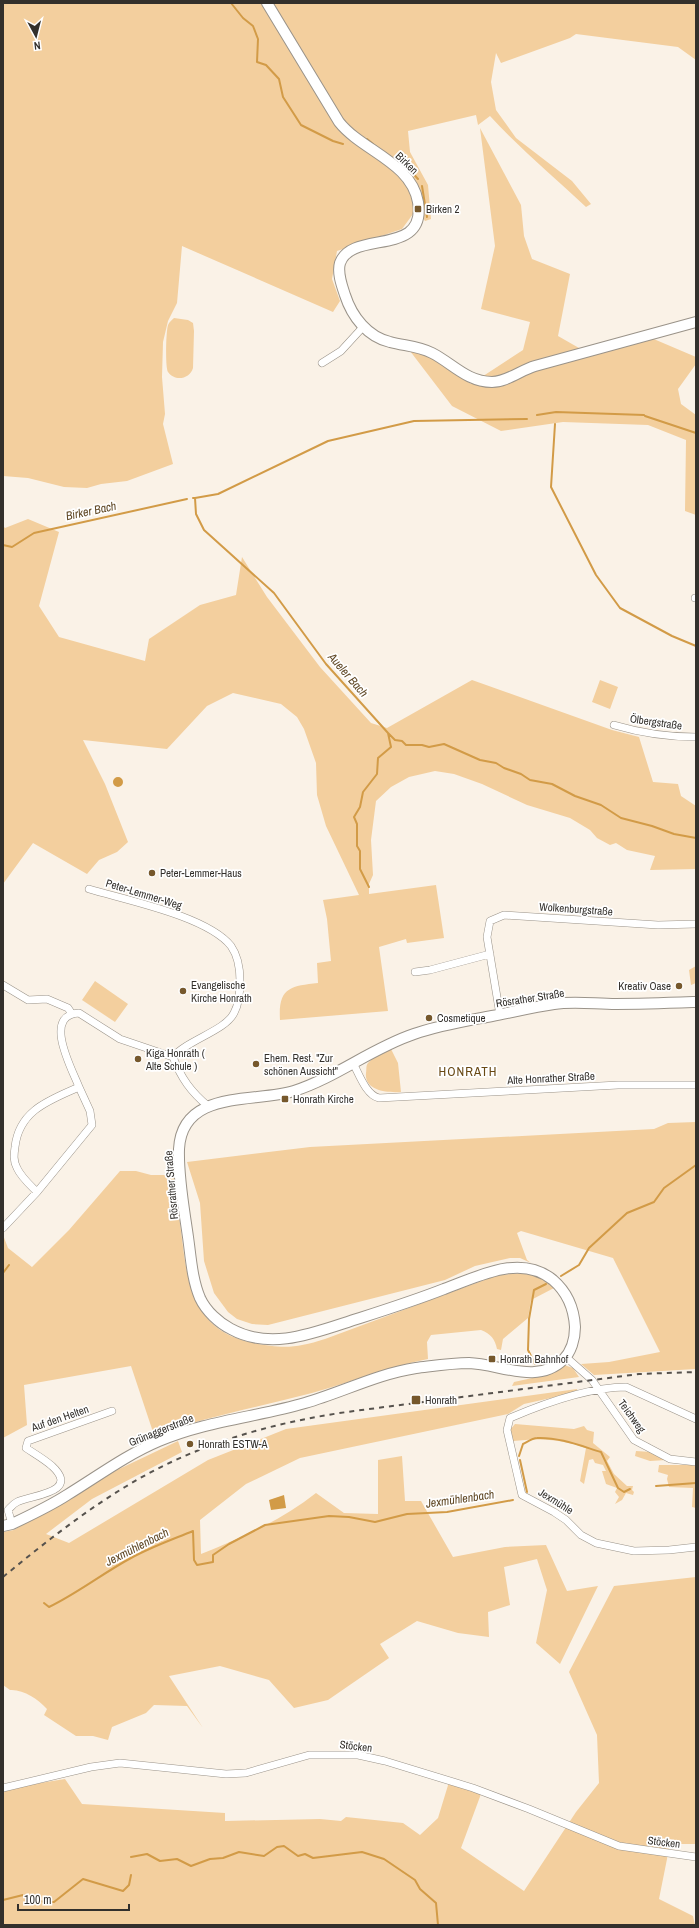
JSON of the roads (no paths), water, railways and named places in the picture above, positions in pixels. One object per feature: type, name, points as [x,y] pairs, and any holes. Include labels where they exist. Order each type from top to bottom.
[{"type":"street","name":"Birken","points":[[267,3],[339,122],[353,136],[405,175],[413,186],[418,201],[418,215],[412,230],[405,235],[357,248],[343,257],[340,263],[340,278],[346,300],[356,319],[363,327],[377,337],[390,342],[411,346],[432,353],[472,379],[492,382],[499,381],[533,367],[696,322]]},
{"type":"street","points":[[322,363],[341,351],[363,327]]},
{"type":"street","name":"Ölbergstraße","points":[[614,725],[639,732],[681,737],[696,737]]},
{"type":"street","name":"Peter-Lemmer-Weg","points":[[88,889],[170,912],[209,930],[230,946],[234,952],[239,967],[240,983],[235,1013],[223,1024],[181,1049],[173,1057]]},
{"type":"street","name":"Wolkenburgstraße","points":[[500,1015],[487,937],[490,921],[504,915],[658,925],[696,924]]},
{"type":"street","points":[[415,972],[430,970],[490,954]]},
{"type":"street","points":[[3,985],[28,1000],[47,999],[68,1008],[72,1014]]},
{"type":"street","name":"Rösrather Straße","points":[[566,1357],[575,1333],[573,1314],[567,1298],[556,1282],[534,1270],[520,1267],[507,1268],[486,1273],[416,1300],[302,1336],[270,1340],[251,1338],[221,1324],[205,1306],[199,1296],[192,1273],[179,1165],[180,1141],[183,1128],[197,1113],[208,1106],[228,1100],[288,1093],[335,1074],[392,1042],[437,1027],[553,1004],[696,1002]]},
{"type":"street","points":[[3,1228],[37,1192],[92,1125],[90,1111],[79,1087],[61,1035],[61,1026],[65,1018],[72,1014],[79,1013],[120,1039],[173,1057],[179,1073],[190,1090],[208,1106]]},
{"type":"street","name":"Alte Honrather Straße","points":[[354,1063],[370,1092],[375,1097],[379,1098],[618,1085],[696,1084]]},
{"type":"street","points":[[37,1192],[17,1168],[13,1158],[18,1132],[36,1108],[79,1087]]},
{"type":"street","points":[[566,1357],[592,1380],[600,1391]]},
{"type":"street","name":"Grünaggerstraße","points":[[8,1525],[64,1497],[132,1454],[188,1430],[311,1401],[365,1381],[416,1368],[470,1363],[527,1372],[536,1372],[550,1368],[566,1357]]},
{"type":"street","name":"Jexmühle","points":[[696,1419],[626,1387],[607,1388],[600,1391],[566,1397],[536,1407],[509,1420],[507,1430],[522,1495],[560,1516],[581,1535],[596,1543],[634,1551],[669,1550],[696,1547]]},
{"type":"street","name":"Teichweg","points":[[600,1391],[634,1440],[670,1458],[696,1462]]},
{"type":"street","name":"Auf den Helten","points":[[8,1525],[8,1510],[12,1505],[24,1500],[42,1496],[53,1490],[60,1482],[58,1473],[51,1464],[26,1448],[28,1441],[112,1411]]},
{"type":"street","name":"Stöcken","points":[[3,1788],[91,1767],[120,1763],[226,1774],[246,1773],[309,1755],[358,1755],[386,1761],[473,1788],[619,1846],[696,1857]]},
{"type":"waterway","points":[[231,3],[243,18],[253,26],[258,39],[257,62],[266,65],[279,79],[283,97],[301,125],[333,141],[343,144]]},
{"type":"waterway","points":[[367,139],[373,144]]},
{"type":"waterway","points":[[391,157],[410,170],[418,179]]},
{"type":"waterway","points":[[422,186],[427,217]]},
{"type":"waterway","points":[[537,415],[556,412],[644,415]]},
{"type":"waterway","points":[[645,416],[696,433]]},
{"type":"waterway","name":"Aueler Bach","points":[[195,498],[218,494],[328,441],[414,421],[527,419]]},
{"type":"waterway","points":[[555,424],[551,487],[596,575],[620,608],[672,636],[696,646]]},
{"type":"waterway","name":"Aueler Bach","points":[[193,498],[195,498],[196,514],[204,530],[274,593],[326,664],[388,733],[391,747],[378,758],[377,774],[363,792],[360,807],[354,817],[357,824],[357,846],[360,851],[360,869],[369,887]]},
{"type":"waterway","name":"Birker Bach","points":[[3,545],[12,547],[34,533],[187,499]]},
{"type":"waterway","points":[[388,733],[395,740],[402,741],[406,745],[422,745],[429,747],[444,744],[480,760],[496,763],[504,768],[521,774],[530,780],[552,784],[575,796],[601,805],[621,818],[652,826],[674,834],[696,838]]},
{"type":"waterway","points":[[561,1276],[579,1265],[589,1248],[627,1213],[654,1202],[664,1188],[696,1165]]},
{"type":"waterway","points":[[3,1273],[9,1265]]},
{"type":"waterway","points":[[535,1364],[528,1350],[529,1319],[534,1290],[546,1284]]},
{"type":"waterway","name":"Jexmühlenbach","points":[[519,1456],[523,1444],[532,1439],[545,1438],[562,1440],[601,1452],[618,1488],[624,1492],[630,1489]]},
{"type":"waterway","name":"Jexmühlenbach","points":[[520,1460],[527,1492]]},
{"type":"waterway","name":"Jexmühlenbach","points":[[656,1486],[696,1483]]},
{"type":"waterway","name":"Jexmühlenbach","points":[[44,1603],[49,1607],[70,1596],[131,1558],[193,1531],[194,1560],[197,1565],[213,1562],[213,1555],[229,1544],[265,1525],[329,1516],[349,1517],[375,1522],[407,1514],[447,1512],[513,1500]]},
{"type":"waterway","points":[[131,1857],[147,1854],[160,1861],[177,1859],[191,1866],[210,1859],[223,1858],[239,1852],[264,1856],[277,1847],[284,1846],[298,1856],[305,1854],[313,1858],[362,1852],[384,1859],[415,1880],[420,1889],[436,1903],[438,1925]]},
{"type":"waterway","points":[[3,1900],[23,1895],[44,1902],[54,1902],[83,1879],[123,1891],[129,1885],[131,1875]]},
{"type":"railway","points":[[3,1577],[78,1518],[125,1487],[179,1459],[235,1437],[294,1421],[354,1411],[639,1374],[696,1372]]},
{"type":"place","name":"Birken 2","points":[[418,209]]},
{"type":"place","name":"Peter-Lemmer-Haus","points":[[152,873]]},
{"type":"place","name":"Kreativ Oase","points":[[679,986]]},
{"type":"place","name":"Evangelische Kirche Honrath","points":[[183,991]]},
{"type":"place","name":"Cosmetique","points":[[429,1018]]},
{"type":"place","name":"Kiga Honrath ( Alte Schule )","points":[[138,1059]]},
{"type":"place","name":"Ehem. Rest. \"Zur schönen Aussicht\"","points":[[256,1064]]},
{"type":"place","name":"Honrath Kirche","points":[[285,1099]]},
{"type":"place","name":"Honrath Bahnhof","points":[[492,1359]]},
{"type":"place","name":"Honrath","points":[[416,1400]]},
{"type":"place","name":"Honrath ESTW-A","points":[[190,1444]]},
{"type":"district","name":"HONRATH","points":[[468,1071]]}]
